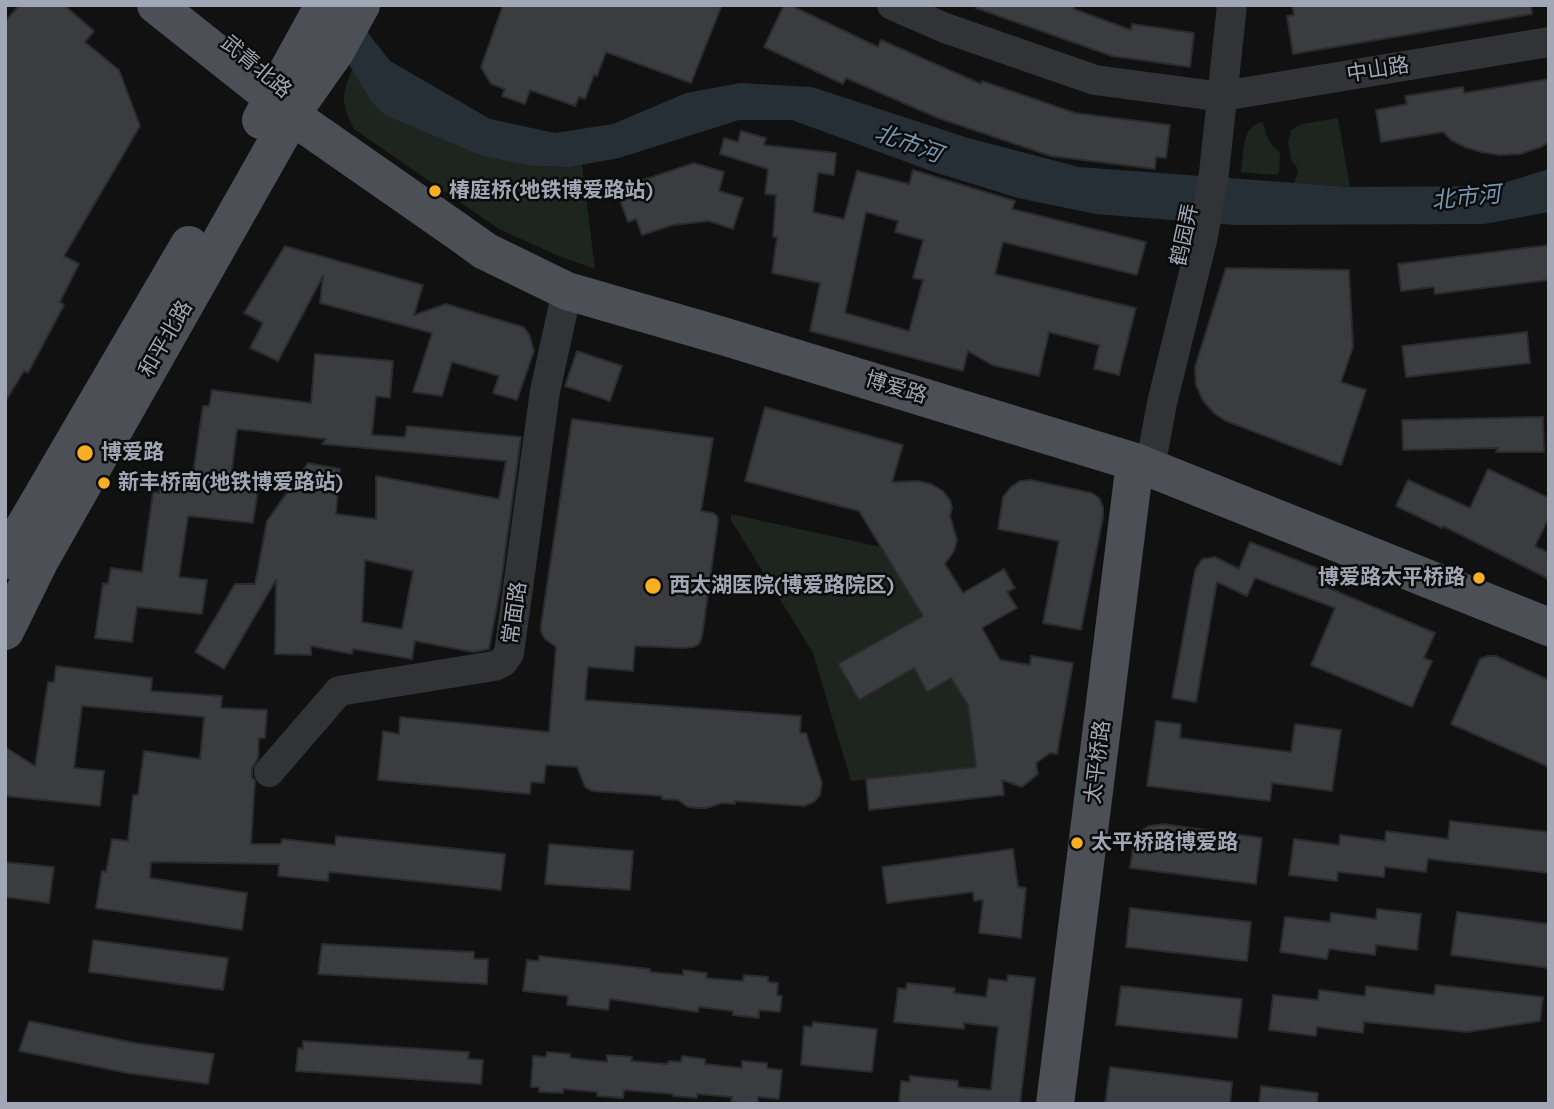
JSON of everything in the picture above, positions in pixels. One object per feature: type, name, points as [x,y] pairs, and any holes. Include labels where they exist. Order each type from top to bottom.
[{"type":"main road","name":"武青北路","points":[[156,5],[286,101]]},
{"type":"main road","name":"武青北路","points":[[180,5],[286,101]]},
{"type":"main road","name":"和平北路","points":[[5,561],[340,9]]},
{"type":"main road","name":"和平北路","points":[[5,631],[39,562],[286,101],[335,52],[340,9]]},
{"type":"main road","name":"博爱路","points":[[286,101],[485,251],[567,291],[1142,465],[1549,627]]},
{"type":"main road","name":"太平桥路","points":[[1055,1104],[1142,465]]},
{"type":"main road","points":[[1070,1104],[1125,704],[1142,465]]},
{"type":"street","name":"中山路","points":[[892,5],[944,28],[1095,80],[1215,95],[1549,42]]},
{"type":"street","name":"鹤园弄","points":[[1142,465],[1206,172],[1215,95],[1220,5]]},
{"type":"street","name":"鹤园弄","points":[[1215,95],[1232,5]]},
{"type":"street","name":"常面路","points":[[268,772],[339,691],[494,666],[503,662],[509,653],[545,391],[567,291]]},
{"type":"shaded area","points":[[352,70],[372,103],[532,166],[582,165],[595,269],[499,229],[354,129],[344,100]]},
{"type":"shaded area","points":[[1338,118],[1350,187],[1294,183],[1298,173],[1291,160],[1288,142],[1291,130],[1302,124]]},
{"type":"shaded area","points":[[1263,122],[1268,139],[1280,152],[1278,174],[1241,172],[1247,134],[1256,124]]},
{"type":"shaded area","points":[[731,514],[881,547],[923,616],[918,619],[968,705],[976,767],[851,781],[813,653],[731,520]]},
{"type":"water","name":"北市河","points":[[313,5],[346,5],[390,61],[490,119],[555,133],[613,124],[686,93],[740,83],[812,87],[968,138],[1079,167],[1350,187],[1494,186],[1549,169],[1549,212],[1484,224],[1235,225],[1096,214],[1018,198],[934,172],[792,120],[739,120],[619,158],[570,167],[532,166],[483,156],[387,116],[372,103]]},
{"type":"building","points":[[20,5],[64,5],[94,31],[85,42],[119,70],[140,126],[64,256],[79,264],[60,302],[64,305],[28,373],[24,371],[5,402],[5,21]]},
{"type":"building","points":[[503,5],[722,5],[691,83],[606,52],[585,99],[579,97],[575,106],[530,90],[525,104],[502,96],[505,89],[491,84],[481,67]]},
{"type":"building","points":[[784,5],[790,5],[878,47],[881,40],[981,84],[982,81],[1075,113],[1170,125],[1166,158],[1156,157],[1155,169],[1051,156],[938,118],[846,78],[843,84],[764,47]]},
{"type":"building","points":[[977,5],[1075,5],[1074,9],[1131,30],[1132,24],[1194,33],[1190,67],[1112,56],[976,8]]},
{"type":"building","points":[[1292,5],[1531,5],[1532,14],[1293,54],[1287,16],[1294,15]]},
{"type":"building","points":[[1549,79],[1549,142],[1541,147],[1520,154],[1500,155],[1465,147],[1451,140],[1443,132],[1381,142],[1376,110],[1407,104],[1405,96],[1463,87],[1464,93]]},
{"type":"building","points":[[741,131],[766,138],[764,145],[836,153],[834,175],[818,173],[813,212],[844,219],[857,171],[909,184],[913,170],[1015,201],[1012,209],[1146,242],[1137,275],[1003,242],[995,274],[1136,308],[1119,375],[1094,369],[1099,345],[1049,332],[1039,376],[992,365],[968,351],[963,371],[810,331],[820,283],[772,273],[777,237],[773,237],[776,195],[765,194],[768,169],[720,154],[724,138],[738,142]],"holes":[[[866,212],[898,221],[895,232],[923,240],[913,278],[923,280],[909,331],[845,313]]]},
{"type":"building","points":[[694,163],[724,172],[719,191],[743,198],[733,229],[709,221],[673,225],[642,235],[636,219],[628,222],[616,189]]},
{"type":"building","points":[[1549,245],[1549,280],[1435,294],[1434,287],[1401,291],[1398,264]]},
{"type":"building","points":[[285,246],[423,285],[414,315],[446,304],[523,327],[529,334],[534,351],[517,400],[493,393],[499,376],[452,362],[442,396],[413,392],[432,333],[320,303],[323,276],[278,361],[250,348],[263,323],[244,313]]},
{"type":"building","points":[[1226,268],[1349,270],[1353,347],[1341,382],[1366,390],[1341,465],[1226,421],[1203,401],[1196,385],[1195,367]]},
{"type":"building","points":[[1527,332],[1530,363],[1406,377],[1402,346]]},
{"type":"building","points":[[577,351],[622,366],[610,401],[565,386]]},
{"type":"building","points":[[315,354],[393,361],[390,398],[376,396],[372,435],[405,437],[407,426],[521,437],[489,649],[473,652],[415,641],[412,659],[353,649],[352,654],[311,646],[311,655],[275,654],[276,580],[224,669],[195,652],[235,584],[255,584],[267,521],[308,463],[340,469],[336,514],[376,519],[376,476],[499,499],[506,461],[322,444],[326,439],[237,429],[230,485],[258,489],[253,523],[188,516],[179,577],[207,580],[202,614],[137,607],[132,642],[95,638],[103,583],[108,584],[111,568],[142,572],[153,492],[159,493],[161,477],[192,481],[203,406],[209,406],[212,390],[311,403]],"holes":[[[365,560],[413,571],[402,629],[362,622]]]},
{"type":"building","points":[[765,407],[903,445],[892,482],[918,481],[931,484],[943,491],[950,500],[950,516],[957,540],[954,551],[945,564],[963,593],[1004,569],[1015,588],[1007,592],[1017,608],[982,628],[1000,660],[1030,665],[1031,656],[1073,663],[1057,754],[1050,753],[1036,763],[1038,774],[1022,787],[1002,780],[1004,795],[869,810],[866,779],[976,767],[968,705],[951,678],[927,692],[914,668],[859,700],[838,664],[923,616],[859,511],[745,481]]},
{"type":"building","points":[[1543,417],[1544,452],[1496,452],[1498,448],[1403,450],[1402,420]]},
{"type":"building","points":[[572,419],[713,438],[701,511],[713,513],[718,522],[699,644],[683,648],[635,646],[633,671],[588,667],[585,700],[801,716],[800,733],[806,733],[822,783],[820,795],[814,802],[804,806],[735,801],[735,804],[722,803],[707,808],[688,807],[678,800],[662,799],[662,796],[592,791],[585,787],[577,767],[546,765],[544,783],[531,782],[530,794],[378,780],[383,731],[399,734],[400,717],[549,732],[556,647],[545,639],[541,625]]},
{"type":"building","points":[[1488,469],[1549,498],[1549,518],[1535,546],[1549,553],[1549,579],[1443,526],[1442,528],[1396,506],[1408,480],[1470,508]]},
{"type":"building","points":[[1031,480],[1092,493],[1099,498],[1103,507],[1081,630],[1043,623],[1059,541],[998,529],[1003,497],[1020,481]]},
{"type":"building","points":[[1250,542],[1322,570],[1317,583],[1435,633],[1424,658],[1432,661],[1412,707],[1311,665],[1335,608],[1255,578],[1247,596],[1217,582],[1196,702],[1172,698],[1195,570],[1202,559],[1215,557],[1239,569]]},
{"type":"building","points":[[1496,656],[1549,680],[1549,767],[1451,724],[1480,659]]},
{"type":"building","points":[[56,666],[152,678],[151,691],[222,696],[221,708],[267,710],[265,738],[259,738],[258,758],[252,769],[255,781],[251,844],[281,844],[282,839],[335,845],[336,836],[505,854],[501,890],[329,872],[328,881],[278,876],[279,864],[151,862],[150,878],[247,893],[242,930],[96,908],[102,871],[106,872],[112,839],[128,841],[133,795],[138,795],[144,751],[200,759],[204,717],[82,706],[74,768],[104,771],[100,806],[5,796],[5,747],[35,766],[48,682],[54,682]]},
{"type":"building","points":[[1156,721],[1181,724],[1180,738],[1291,752],[1295,724],[1341,730],[1332,791],[1272,783],[1270,801],[1147,786]]},
{"type":"building","points":[[1450,821],[1549,832],[1549,873],[1428,859],[1426,872],[1385,867],[1384,877],[1338,872],[1337,881],[1289,875],[1294,839],[1339,845],[1340,835],[1385,841],[1386,831],[1448,839]]},
{"type":"building","points":[[1163,824],[1262,838],[1256,884],[1130,868],[1134,842],[1139,832],[1149,826]]},
{"type":"building","points":[[549,844],[633,851],[630,890],[545,884]]},
{"type":"building","points":[[1013,849],[1018,887],[1026,888],[1021,938],[979,933],[983,900],[974,901],[973,892],[887,903],[882,867]]},
{"type":"building","points":[[5,862],[54,867],[49,903],[5,897]]},
{"type":"building","points":[[1130,908],[1251,922],[1247,961],[1126,947]]},
{"type":"building","points":[[1377,909],[1421,914],[1417,950],[1376,945],[1375,955],[1329,949],[1327,959],[1280,952],[1285,917],[1330,922],[1331,913],[1376,919]]},
{"type":"building","points":[[1457,912],[1549,924],[1549,968],[1451,955]]},
{"type":"building","points":[[93,940],[228,958],[223,990],[89,972]]},
{"type":"building","points":[[322,944],[474,952],[474,959],[488,959],[487,984],[318,974]]},
{"type":"building","points":[[539,956],[650,969],[650,972],[683,975],[683,970],[707,973],[706,978],[743,981],[744,975],[768,977],[768,982],[778,983],[777,995],[782,996],[780,1012],[759,1010],[759,1018],[733,1015],[733,1011],[699,1007],[698,1012],[610,999],[608,1010],[567,1005],[568,996],[523,991],[527,960],[539,961]]},
{"type":"building","points":[[1008,975],[1035,978],[1020,1104],[899,1104],[901,1081],[910,1082],[910,1076],[958,1081],[958,1087],[991,1090],[998,1027],[964,1023],[964,1029],[894,1022],[898,988],[906,989],[907,983],[955,988],[954,993],[986,997],[989,979],[1007,981]]},
{"type":"building","points":[[1436,985],[1543,997],[1540,1021],[1467,1032],[1364,1022],[1363,1033],[1317,1027],[1316,1036],[1269,1030],[1273,995],[1318,1000],[1319,990],[1365,996],[1366,986],[1434,995]]},
{"type":"building","points":[[1121,986],[1242,999],[1237,1038],[1116,1025]]},
{"type":"building","points":[[29,1021],[135,1043],[214,1054],[208,1084],[127,1073],[19,1051]]},
{"type":"building","points":[[813,1022],[877,1029],[872,1072],[801,1065],[804,1026],[812,1027]]},
{"type":"building","points":[[303,1041],[469,1052],[468,1059],[483,1060],[481,1084],[296,1071],[298,1048],[303,1049]]},
{"type":"building","points":[[547,1052],[570,1054],[570,1058],[607,1062],[607,1055],[632,1057],[631,1061],[668,1064],[669,1061],[681,1062],[682,1056],[705,1059],[705,1064],[742,1068],[742,1061],[767,1063],[767,1068],[782,1070],[779,1099],[758,1097],[758,1104],[752,1104],[731,1102],[732,1097],[697,1094],[697,1098],[624,1090],[623,1098],[563,1089],[563,1093],[539,1092],[539,1087],[531,1087],[533,1056],[546,1057]]},
{"type":"building","points":[[1110,1067],[1232,1082],[1230,1104],[1105,1104]]},
{"type":"building","points":[[1261,1086],[1318,1093],[1317,1104],[1259,1104]]},
{"type":"place","name":"椿庭桥(地铁博爱路站)","points":[[435,191]]},
{"type":"place","name":"博爱路","points":[[85,453]]},
{"type":"place","name":"新丰桥南(地铁博爱路站)","points":[[104,483]]},
{"type":"place","name":"博爱路太平桥路","points":[[1479,578]]},
{"type":"place","name":"西太湖医院(博爱路院区)","points":[[653,586]]},
{"type":"place","name":"太平桥路博爱路","points":[[1077,843]]}]
